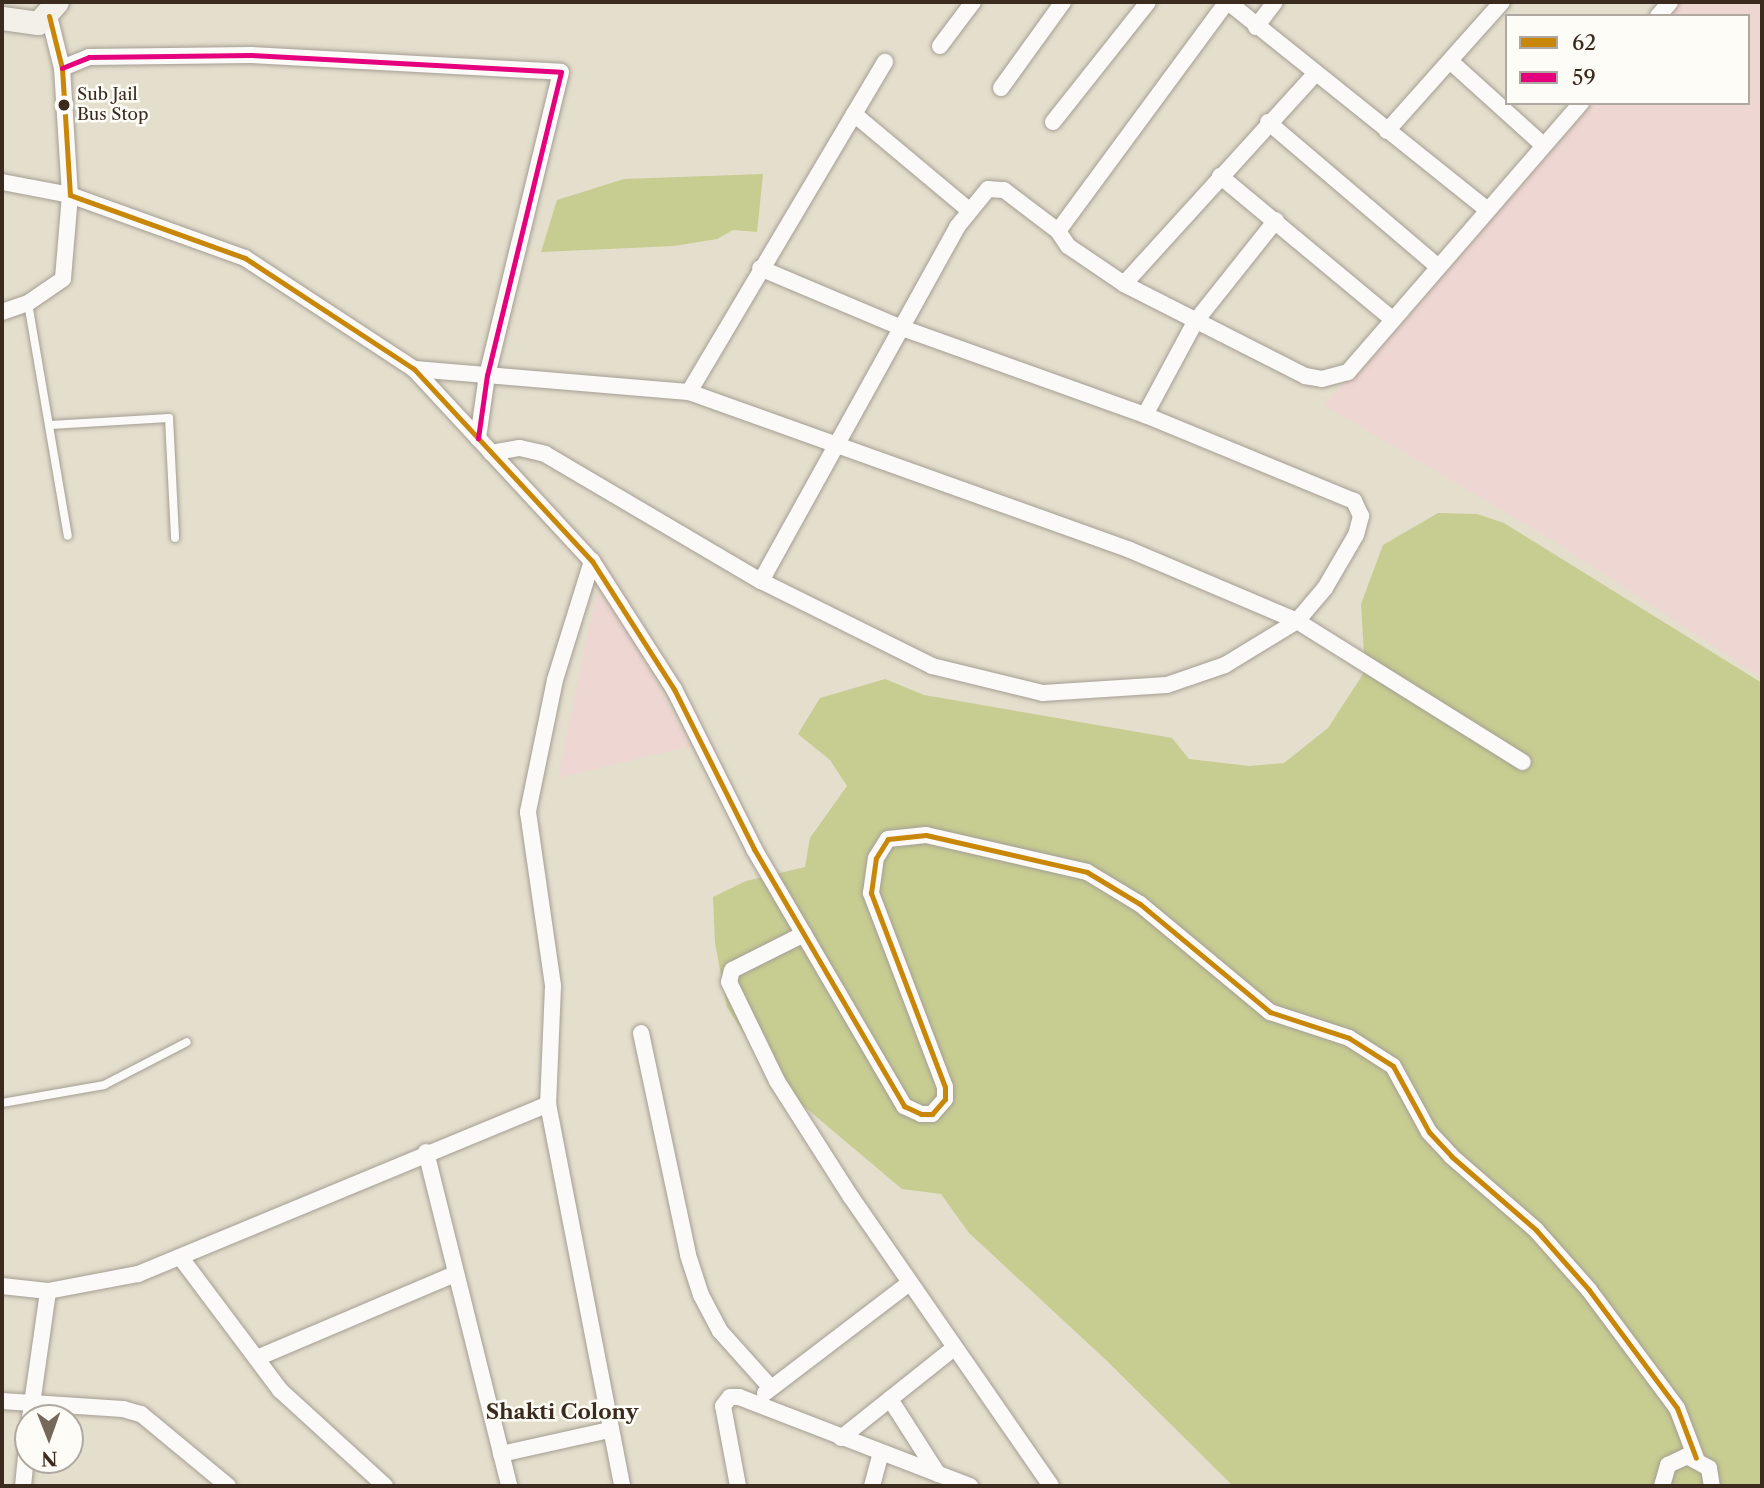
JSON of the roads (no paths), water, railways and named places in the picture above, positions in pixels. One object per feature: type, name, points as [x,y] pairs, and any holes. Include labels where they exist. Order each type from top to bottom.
[{"type":"street","points":[[940,47],[973,2]]},
{"type":"street","points":[[1000,88],[1063,2]]},
{"type":"street","points":[[1053,122],[1148,2]]},
{"type":"street","points":[[1058,231],[1228,2],[1486,209]]},
{"type":"street","points":[[1256,27],[1275,2]]},
{"type":"street","points":[[1387,131],[1502,2]]},
{"type":"street","points":[[2,18],[38,23],[53,9]]},
{"type":"street","points":[[2,312],[28,303],[63,279],[70,195],[62,68],[53,9]]},
{"type":"street","points":[[62,68],[89,57],[251,55],[561,72],[487,375],[478,438]]},
{"type":"street","points":[[1450,61],[1543,145]]},
{"type":"street","points":[[689,392],[760,268],[885,62]]},
{"type":"street","points":[[1124,284],[1268,122],[1315,74]]},
{"type":"street","points":[[761,581],[969,209],[988,189],[999,187],[1058,231],[1068,246],[1124,284],[1305,376],[1322,379],[1348,372],[1391,318],[1579,105]]},
{"type":"street","points":[[853,114],[969,209]]},
{"type":"street","points":[[1268,122],[1437,266]]},
{"type":"street","points":[[1220,176],[1391,318]]},
{"type":"street","points":[[2,182],[70,195],[245,258],[414,369],[592,561],[674,689],[754,849],[904,1106],[920,1114],[932,1114],[945,1099],[946,1087],[871,893],[876,858],[888,839],[926,835],[1087,872],[1140,904],[1270,1012],[1349,1038],[1393,1066],[1429,1132],[1451,1156],[1536,1230],[1589,1290],[1677,1408],[1696,1458],[1709,1468],[1712,1486]]},
{"type":"street","points":[[1145,415],[1195,322],[1276,220]]},
{"type":"street","points":[[491,453],[520,449],[545,454],[761,581],[932,666],[1043,693],[1125,690],[1196,678],[1297,621],[1325,588],[1356,535],[1359,507],[1145,415],[902,328],[760,268]]},
{"type":"street","points":[[414,369],[689,392],[840,444],[1130,550],[1297,621],[1522,762]]},
{"type":"street","points":[[592,561],[555,680],[528,812],[553,986],[548,1104],[609,1430],[622,1486]]},
{"type":"street","points":[[804,934],[732,970],[729,982],[777,1080],[908,1284],[1051,1486]]},
{"type":"street","points":[[641,1033],[688,1255],[701,1294],[720,1331],[771,1388]]},
{"type":"street","points":[[2,1286],[48,1291],[138,1274],[426,1152],[548,1104]]},
{"type":"street","points":[[426,1152],[509,1486]]},
{"type":"street","points":[[181,1258],[281,1390],[376,1483]]},
{"type":"street","points":[[257,1358],[455,1274]]},
{"type":"street","points":[[753,1402],[908,1284]]},
{"type":"street","points":[[32,1404],[48,1291]]},
{"type":"street","points":[[841,1438],[954,1348]]},
{"type":"street","points":[[737,1486],[723,1406],[730,1397],[753,1402],[970,1486]]},
{"type":"street","points":[[890,1399],[938,1474]]},
{"type":"street","points":[[84,1410],[123,1409],[141,1414],[228,1486]]},
{"type":"street","points":[[500,1454],[609,1430]]},
{"type":"street","points":[[872,1486],[881,1453]]},
{"type":"street","points":[[1662,1486],[1668,1465],[1678,1458],[1696,1458]]},
{"type":"lane","points":[[28,303],[68,536]]},
{"type":"lane","points":[[50,425],[169,418],[175,538]]},
{"type":"lane","points":[[2,1103],[104,1085],[187,1042]]},
{"type":"place","name":"Sub Jail Bus Stop","points":[[64,105]]},
{"type":"district","name":"Shakti Colony","points":[[562,1412]]}]
